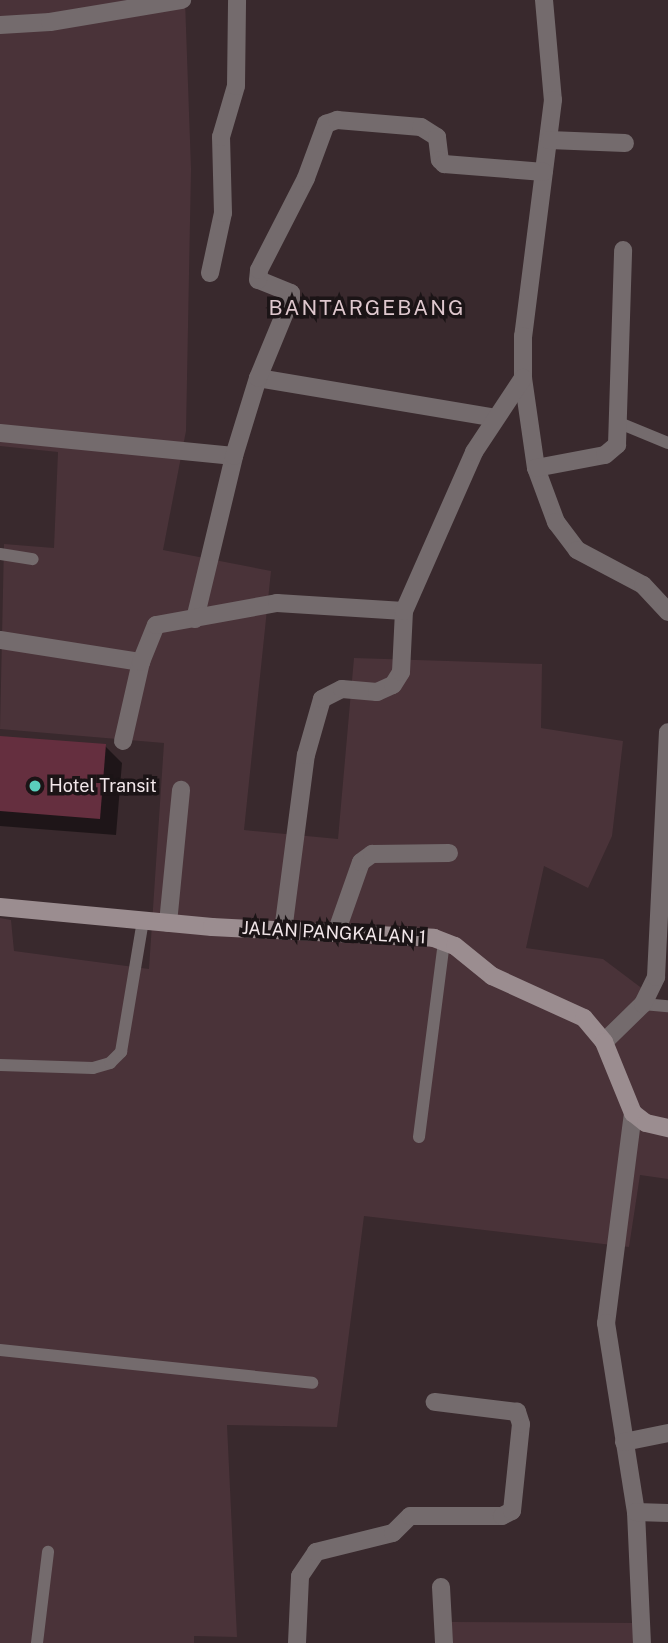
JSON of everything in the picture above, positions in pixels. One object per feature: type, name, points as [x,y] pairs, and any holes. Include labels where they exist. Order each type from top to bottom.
[{"type":"main road","name":"JALAN PANGKALAN 1","points":[[0,907],[142,921],[444,942],[492,976],[584,1018],[604,1042],[633,1113]]},
{"type":"main road","points":[[633,1113],[646,1123],[668,1128]]},
{"type":"street","points":[[0,25],[50,22],[182,0]]},
{"type":"street","points":[[209,273],[223,213],[221,137],[236,86],[237,0]]},
{"type":"street","points":[[538,1],[553,100],[523,336],[523,378],[536,468],[556,522],[577,551],[643,585],[668,612]]},
{"type":"street","points":[[195,619],[234,456],[258,378],[291,298],[291,293],[258,280],[259,270],[306,178],[326,124],[337,120],[421,127],[437,137],[440,160],[444,164],[544,172]]},
{"type":"street","points":[[549,140],[625,143]]},
{"type":"street","points":[[536,468],[605,455],[617,445],[623,250]]},
{"type":"street","points":[[258,378],[496,418]]},
{"type":"street","points":[[283,931],[306,755],[322,699],[342,689],[377,692],[393,685],[401,672],[404,611],[474,452],[523,378]]},
{"type":"street","points":[[0,433],[234,456]]},
{"type":"street","points":[[122,741],[141,662],[156,625],[277,603],[404,611]]},
{"type":"street","points":[[0,640],[141,662]]},
{"type":"street","points":[[604,1042],[643,1004],[656,977],[668,732]]},
{"type":"street","points":[[168,923],[181,790]]},
{"type":"street","points":[[337,933],[360,862],[372,854],[449,853]]},
{"type":"street","points":[[633,1113],[606,1323],[636,1513],[642,1643]]},
{"type":"street","points":[[298,1643],[300,1576],[316,1552],[393,1533],[410,1516],[502,1516],[512,1511],[521,1424],[517,1412],[435,1402]]},
{"type":"street","points":[[624,1442],[668,1433]]},
{"type":"street","points":[[636,1513],[668,1513]]},
{"type":"street","points":[[441,1587],[444,1643]]},
{"type":"lane","points":[[617,422],[668,443]]},
{"type":"lane","points":[[0,554],[33,559]]},
{"type":"lane","points":[[0,1065],[93,1068],[110,1063],[121,1052],[142,921]]},
{"type":"lane","points":[[419,1137],[444,942]]},
{"type":"lane","points":[[643,1004],[668,1006]]},
{"type":"lane","points":[[0,1350],[313,1383]]},
{"type":"lane","points":[[37,1643],[48,1552]]},
{"type":"shaded area","points":[[0,0],[185,0],[191,169],[186,431],[163,550],[271,571],[244,830],[338,839],[354,658],[542,664],[541,728],[623,741],[612,836],[588,888],[544,866],[526,948],[603,959],[668,1008],[668,1179],[640,1175],[629,1247],[364,1216],[337,1427],[227,1425],[237,1637],[194,1636],[194,1643],[0,1643],[0,918],[11,920],[14,951],[149,969],[164,743],[0,729],[4,544],[54,548],[58,452],[0,446]]},
{"type":"shaded area","points":[[451,1622],[638,1623],[640,1643],[453,1643]]},
{"type":"building","points":[[0,736],[106,744],[100,819],[0,811]]},
{"type":"place","name":"Hotel Transit","points":[[35,786]]},
{"type":"district","name":"BANTARGEBANG","points":[[367,308]]}]
